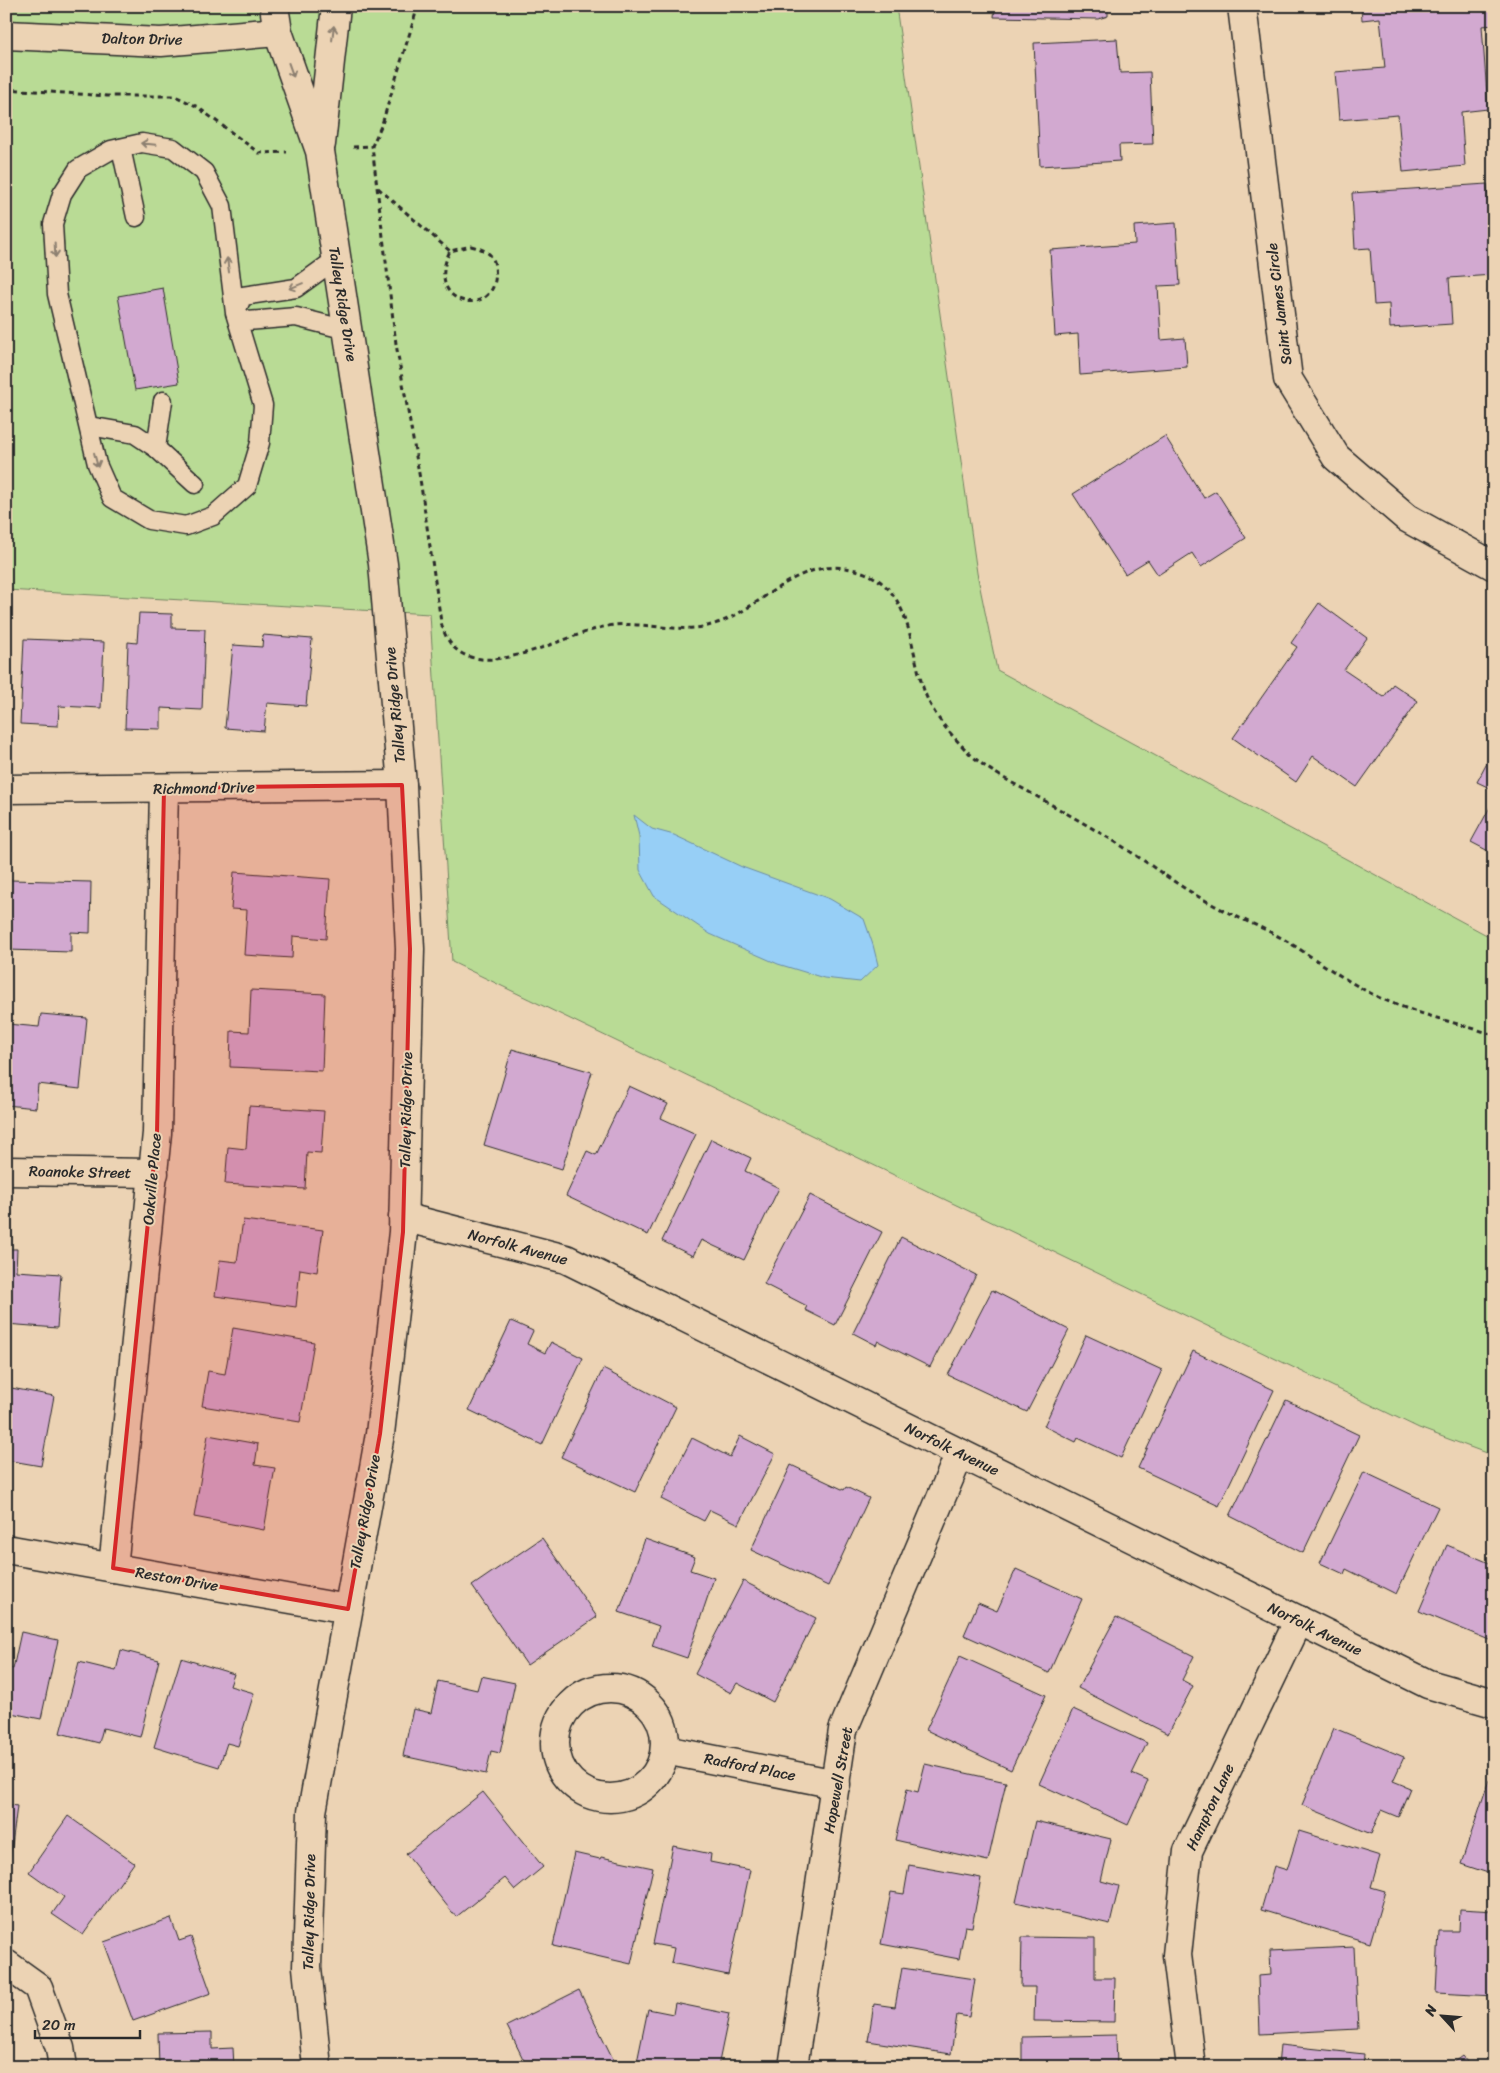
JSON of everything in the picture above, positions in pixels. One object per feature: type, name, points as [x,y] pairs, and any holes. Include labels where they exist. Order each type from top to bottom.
[{"type":"street","name":"Talley Ridge Drive","points":[[320,151],[336,6]]},
{"type":"street","name":"Saint James Circle","points":[[1242,6],[1288,379],[1336,457],[1407,518],[1494,566]]},
{"type":"street","name":"Talley Ridge Drive","points":[[276,19],[320,151],[383,564],[402,785],[410,949],[403,1217],[380,1434],[312,1812],[307,1968],[317,2067]]},
{"type":"street","name":"Dalton Drive","points":[[6,34],[162,42],[276,19]]},
{"type":"street","name":"Richmond Drive","points":[[6,789],[402,785]]},
{"type":"street","name":"Oakville Place","points":[[113,1568],[157,1133],[164,788]]},
{"type":"street","name":"Roanoke Street","points":[[6,1171],[154,1173]]},
{"type":"street","name":"Norfolk Avenue","points":[[403,1217],[566,1259],[1428,1684],[1494,1703]]},
{"type":"street","name":"Hopewell Street","points":[[793,2067],[843,1730],[960,1453]]},
{"type":"street","name":"Reston Drive","points":[[6,1550],[348,1609]]},
{"type":"street","name":"Hampton Lane","points":[[1191,2067],[1177,1955],[1188,1851],[1298,1620]]},
{"type":"street","points":[[600,1688],[618,1688],[635,1693],[649,1702],[662,1725],[665,1750],[659,1769],[647,1784],[631,1795],[612,1798],[593,1796],[576,1787],[563,1773],[556,1755],[555,1735],[560,1718],[570,1704],[584,1694],[600,1688]]},
{"type":"street","name":"Radford Place","points":[[665,1750],[836,1784]]},
{"type":"street","points":[[6,1964],[38,1987],[60,2048],[63,2067]]},
{"type":"lane","points":[[142,143],[173,148],[204,172],[222,206],[235,313],[262,405],[260,443],[247,486],[213,516],[186,526],[148,520],[112,498],[97,464],[57,294],[54,224],[62,194],[78,169],[111,150],[142,143]]},
{"type":"lane","points":[[121,148],[136,216]]},
{"type":"lane","points":[[235,313],[243,296],[296,288],[336,260]]},
{"type":"lane","points":[[235,313],[247,322],[296,317],[347,330]]},
{"type":"lane","points":[[156,448],[163,401]]},
{"type":"lane","points":[[89,426],[135,434],[156,448],[195,484]]},
{"type":"path","points":[[418,6],[392,96],[372,146],[396,344],[420,479],[439,611],[443,634],[457,651],[473,658],[497,658],[526,653],[609,626],[650,625],[684,629],[710,626],[733,616],[778,586],[814,570],[835,567],[863,572],[884,585],[902,610],[912,636],[926,696],[932,708],[950,733],[981,762],[1104,835],[1208,902],[1282,939],[1336,975],[1376,996],[1435,1018],[1494,1035]]},
{"type":"path","points":[[6,89],[107,96],[175,96],[196,106],[259,153],[320,151],[372,146]]},
{"type":"path","points":[[377,188],[450,251]]},
{"type":"path","points":[[471,246],[490,254],[495,262],[496,272],[495,285],[490,295],[480,300],[469,302],[458,299],[449,292],[444,284],[442,274],[443,264],[450,251],[471,246]]},
{"type":"highlighted area","points":[[402,785],[410,949],[403,1232],[380,1434],[348,1609],[113,1568],[157,1133],[164,788]]},
{"type":"green space","points":[[6,6],[896,6],[977,573],[997,670],[1494,939],[1494,1456],[1419,1428],[452,962],[430,614],[6,590]]},
{"type":"water","points":[[634,815],[652,829],[674,835],[742,867],[830,899],[864,919],[878,965],[860,982],[824,978],[778,964],[710,934],[654,896],[640,870],[639,836]]},
{"type":"building","points":[[995,6],[1108,6],[1108,16],[1098,19],[994,17]]},
{"type":"building","points":[[1361,6],[1494,6],[1494,25],[1482,26],[1488,109],[1461,112],[1465,166],[1403,172],[1398,115],[1339,120],[1335,72],[1385,68],[1380,18],[1362,20]]},
{"type":"building","points":[[1117,39],[1120,73],[1150,72],[1153,144],[1119,145],[1120,161],[1040,166],[1034,43]]},
{"type":"building","points":[[1487,184],[1493,275],[1449,278],[1452,324],[1390,328],[1389,304],[1374,305],[1370,248],[1355,249],[1352,193]]},
{"type":"building","points":[[1176,223],[1180,285],[1158,286],[1161,340],[1185,338],[1187,367],[1080,375],[1078,334],[1055,336],[1050,250],[1135,244],[1134,226]]},
{"type":"building","points":[[163,288],[179,383],[135,390],[118,296]]},
{"type":"building","points":[[1165,436],[1204,498],[1216,491],[1246,538],[1201,567],[1192,553],[1158,575],[1148,560],[1125,574],[1073,494]]},
{"type":"building","points":[[1319,603],[1367,638],[1344,670],[1384,697],[1393,684],[1418,701],[1357,787],[1313,756],[1296,782],[1233,738],[1297,647],[1291,643]]},
{"type":"building","points":[[139,613],[172,614],[172,628],[205,629],[202,710],[161,708],[161,729],[125,728],[128,642],[137,643]]},
{"type":"building","points":[[263,635],[312,639],[306,706],[267,703],[264,731],[225,728],[233,645],[262,647]]},
{"type":"building","points":[[24,639],[104,642],[101,708],[59,706],[58,726],[20,724]]},
{"type":"building","points":[[1494,750],[1494,790],[1477,782]]},
{"type":"building","points":[[1494,800],[1494,854],[1471,842]]},
{"type":"building","points":[[234,872],[330,879],[326,939],[293,936],[292,958],[244,955],[247,910],[231,909]]},
{"type":"building","points":[[10,880],[91,882],[90,933],[71,932],[71,952],[8,950]]},
{"type":"building","points":[[251,990],[325,994],[322,1071],[230,1067],[231,1031],[249,1032]]},
{"type":"building","points":[[41,1014],[87,1018],[80,1089],[38,1084],[36,1108],[6,1105],[7,1024],[39,1027]]},
{"type":"building","points":[[512,1049],[592,1072],[562,1169],[484,1145]]},
{"type":"building","points":[[629,1086],[668,1104],[661,1118],[696,1134],[648,1235],[566,1196],[587,1151],[596,1155]]},
{"type":"building","points":[[249,1106],[324,1111],[321,1153],[307,1152],[305,1189],[225,1184],[228,1147],[246,1149]]},
{"type":"building","points":[[711,1139],[751,1158],[745,1171],[779,1188],[744,1260],[701,1240],[693,1256],[662,1241]]},
{"type":"building","points":[[810,1195],[882,1232],[835,1325],[805,1310],[807,1306],[764,1284]]},
{"type":"building","points":[[243,1220],[323,1230],[317,1272],[300,1269],[296,1307],[215,1296],[220,1260],[237,1262]]},
{"type":"building","points":[[901,1237],[976,1275],[930,1367],[878,1341],[876,1345],[853,1333]]},
{"type":"building","points":[[6,1249],[17,1249],[16,1271],[61,1274],[57,1328],[6,1324]]},
{"type":"building","points":[[992,1290],[1069,1330],[1027,1412],[948,1375]]},
{"type":"building","points":[[511,1321],[533,1331],[527,1344],[545,1353],[551,1342],[583,1358],[542,1445],[469,1410]]},
{"type":"building","points":[[233,1328],[314,1342],[300,1422],[202,1406],[208,1371],[225,1374]]},
{"type":"building","points":[[1086,1335],[1162,1370],[1121,1458],[1078,1438],[1076,1442],[1044,1426]]},
{"type":"building","points":[[1193,1351],[1274,1390],[1219,1506],[1138,1468]]},
{"type":"building","points":[[603,1369],[676,1407],[635,1492],[561,1457]]},
{"type":"building","points":[[6,1387],[54,1396],[41,1466],[6,1460]]},
{"type":"building","points":[[1286,1400],[1359,1435],[1303,1553],[1230,1516]]},
{"type":"building","points":[[208,1435],[258,1444],[255,1465],[275,1468],[264,1530],[194,1517]]},
{"type":"building","points":[[740,1436],[775,1454],[739,1524],[710,1510],[704,1521],[661,1499],[692,1438],[730,1457]]},
{"type":"building","points":[[791,1465],[844,1490],[846,1487],[869,1498],[828,1586],[751,1550]]},
{"type":"building","points":[[1364,1472],[1438,1507],[1396,1594],[1346,1569],[1344,1574],[1320,1563]]},
{"type":"building","points":[[542,1538],[597,1617],[527,1665],[472,1586]]},
{"type":"building","points":[[645,1539],[695,1557],[690,1570],[714,1578],[687,1658],[652,1646],[659,1626],[619,1612]]},
{"type":"building","points":[[1447,1545],[1494,1565],[1494,1642],[1419,1611]]},
{"type":"building","points":[[1016,1569],[1082,1599],[1049,1673],[964,1635],[978,1603],[997,1611]]},
{"type":"building","points":[[743,1581],[816,1618],[773,1702],[737,1683],[731,1693],[695,1674]]},
{"type":"building","points":[[1116,1617],[1194,1656],[1182,1680],[1193,1686],[1168,1734],[1078,1688]]},
{"type":"building","points":[[21,1632],[58,1640],[41,1719],[6,1712],[6,1667],[13,1669]]},
{"type":"building","points":[[121,1650],[159,1660],[140,1737],[103,1728],[99,1743],[60,1733],[79,1662],[116,1671]]},
{"type":"building","points":[[960,1656],[1046,1695],[1011,1770],[926,1730]]},
{"type":"building","points":[[181,1658],[234,1674],[230,1686],[254,1693],[238,1746],[227,1743],[219,1767],[154,1747]]},
{"type":"building","points":[[481,1676],[515,1683],[500,1753],[491,1751],[486,1774],[403,1756],[413,1709],[431,1713],[438,1681],[477,1690]]},
{"type":"building","points":[[1073,1709],[1147,1743],[1132,1774],[1148,1781],[1128,1825],[1039,1784]]},
{"type":"building","points":[[1334,1728],[1404,1757],[1393,1781],[1410,1788],[1398,1817],[1381,1810],[1371,1834],[1302,1805]]},
{"type":"building","points":[[925,1764],[1006,1782],[988,1861],[895,1840],[907,1789],[918,1792]]},
{"type":"building","points":[[1489,1780],[1494,1782],[1494,1875],[1461,1864]]},
{"type":"building","points":[[483,1792],[543,1867],[515,1890],[505,1878],[456,1917],[406,1854]]},
{"type":"building","points":[[6,1804],[17,1806],[6,1892]]},
{"type":"building","points":[[68,1816],[134,1863],[83,1935],[52,1914],[64,1897],[29,1872]]},
{"type":"building","points":[[1035,1821],[1111,1839],[1101,1881],[1119,1886],[1110,1924],[1016,1902]]},
{"type":"building","points":[[1299,1831],[1380,1856],[1371,1887],[1385,1891],[1370,1943],[1261,1910],[1274,1866],[1287,1870]]},
{"type":"building","points":[[673,1846],[711,1854],[710,1862],[750,1870],[728,1975],[671,1963],[674,1948],[653,1944]]},
{"type":"building","points":[[574,1853],[653,1868],[631,1964],[553,1946]]},
{"type":"building","points":[[909,1865],[981,1878],[972,1927],[965,1926],[959,1959],[881,1944],[891,1892],[904,1894]]},
{"type":"building","points":[[1460,1909],[1494,1911],[1494,1996],[1436,1993],[1439,1931],[1459,1931]]},
{"type":"building","points":[[171,1918],[179,1941],[191,1937],[211,1993],[133,2021],[104,1942]]},
{"type":"building","points":[[1022,1937],[1095,1938],[1095,1978],[1115,1978],[1114,2022],[1034,2021],[1035,1987],[1021,1987]]},
{"type":"building","points":[[1354,1947],[1358,2029],[1260,2034],[1258,1976],[1271,1975],[1270,1951]]},
{"type":"building","points":[[902,1968],[975,1979],[969,2017],[957,2015],[951,2054],[868,2041],[874,2004],[895,2007]]},
{"type":"building","points":[[579,1990],[617,2067],[527,2067],[507,2026]]},
{"type":"building","points":[[675,2003],[729,2014],[718,2067],[636,2067],[648,2009],[673,2014]]},
{"type":"building","points":[[212,2032],[212,2049],[233,2048],[234,2067],[159,2067],[158,2033]]},
{"type":"building","points":[[1116,2035],[1117,2067],[1022,2067],[1022,2037]]},
{"type":"building","points":[[1280,2045],[1364,2054],[1363,2067],[1278,2067]]},
{"type":"building","points":[[1463,2056],[1472,2067],[1448,2067]]},
{"type":"building","points":[[865,2059],[907,2067],[863,2067]]}]
